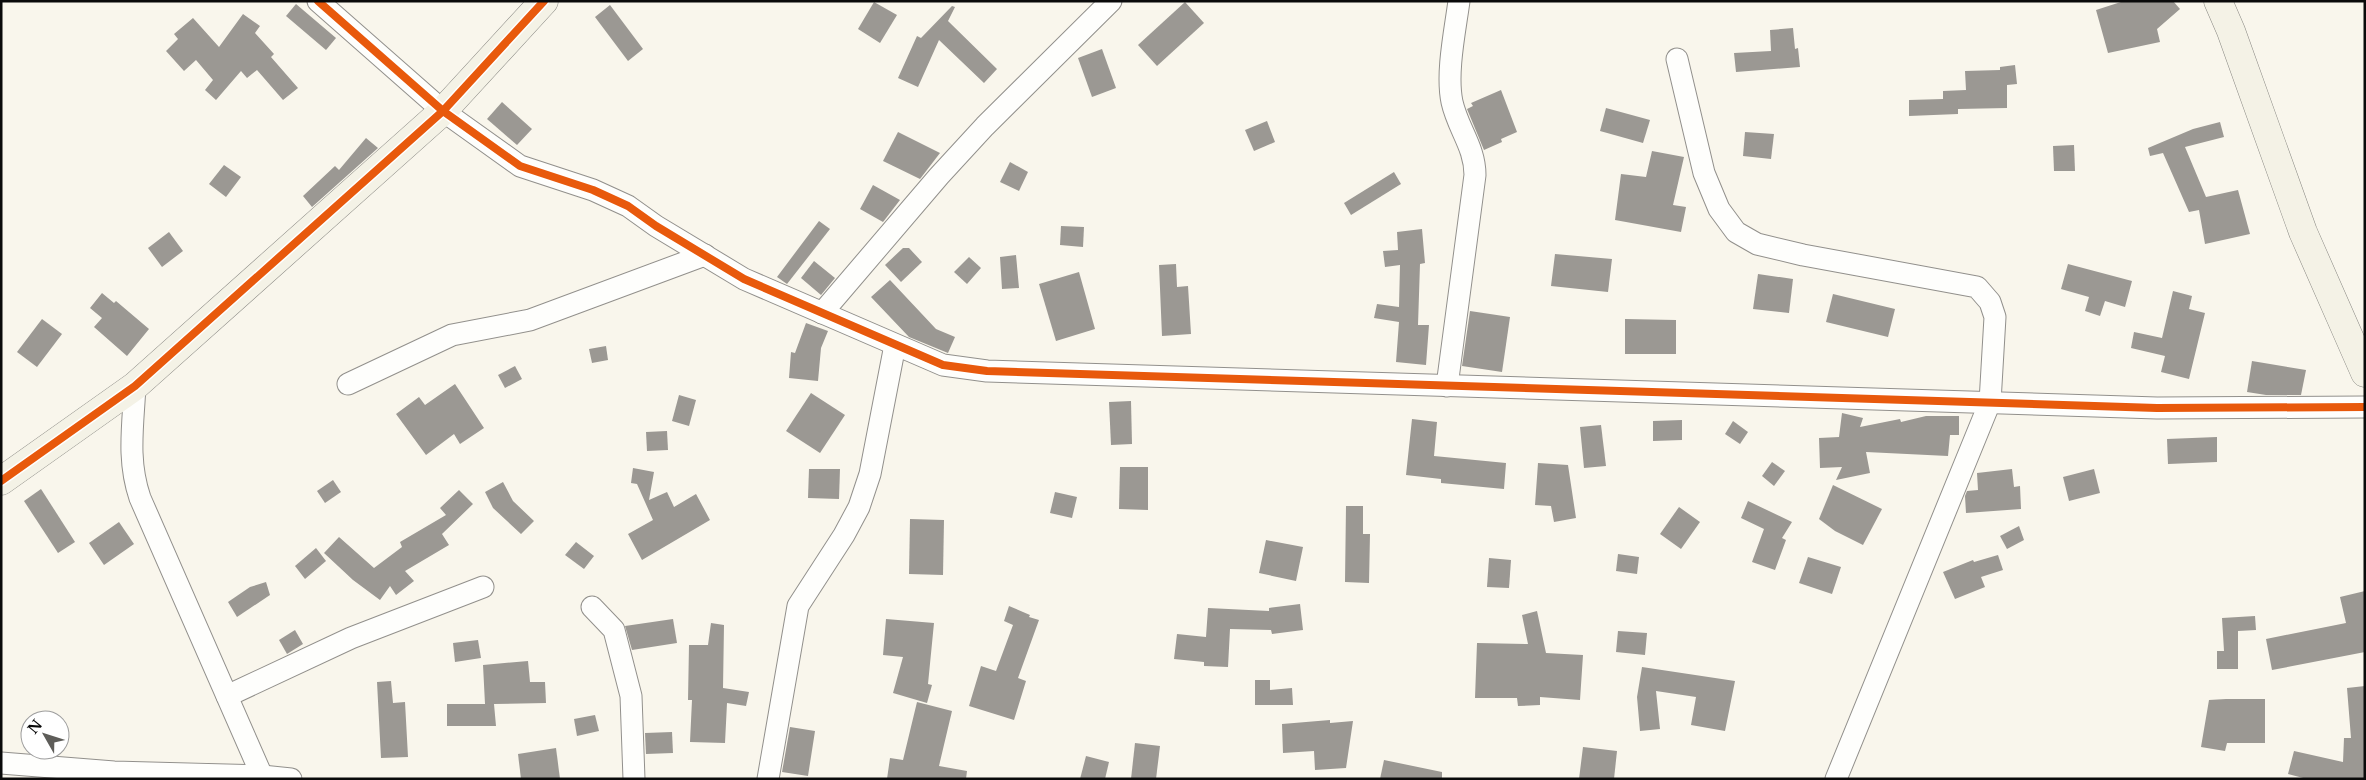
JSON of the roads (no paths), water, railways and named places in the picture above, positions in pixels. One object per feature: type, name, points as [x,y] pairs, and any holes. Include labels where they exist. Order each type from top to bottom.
[{"type":"street","points":[[318,1],[443,111],[520,166],[594,190],[628,206],[656,226],[744,279],[943,365],[987,371],[2157,408],[2365,408]]},
{"type":"street","points":[[1,481],[135,386],[443,111],[544,1]]},
{"type":"street","points":[[822,313],[939,176],[979,133],[1111,1]]},
{"type":"street","points":[[1446,386],[1475,175],[1475,159],[1452,102],[1454,35],[1459,1]]},
{"type":"street","points":[[2218,1],[2231,31],[2302,232],[2365,373]]},
{"type":"street","points":[[1677,59],[1704,173],[1719,209],[1736,232],[1757,244],[1803,255],[1978,287],[1990,302],[1995,318],[1990,402],[1836,779]]},
{"type":"street","points":[[348,384],[452,334],[530,320],[705,255]]},
{"type":"street","points":[[768,779],[798,606],[844,535],[859,507],[870,474],[895,345]]},
{"type":"street","points":[[135,386],[131,448],[133,476],[140,498],[262,776]]},
{"type":"street","points":[[227,696],[351,638],[483,587]]},
{"type":"street","points":[[592,606],[614,630],[631,696],[634,779]]},
{"type":"street","points":[[1,763],[114,772],[262,776],[291,779]]}]
